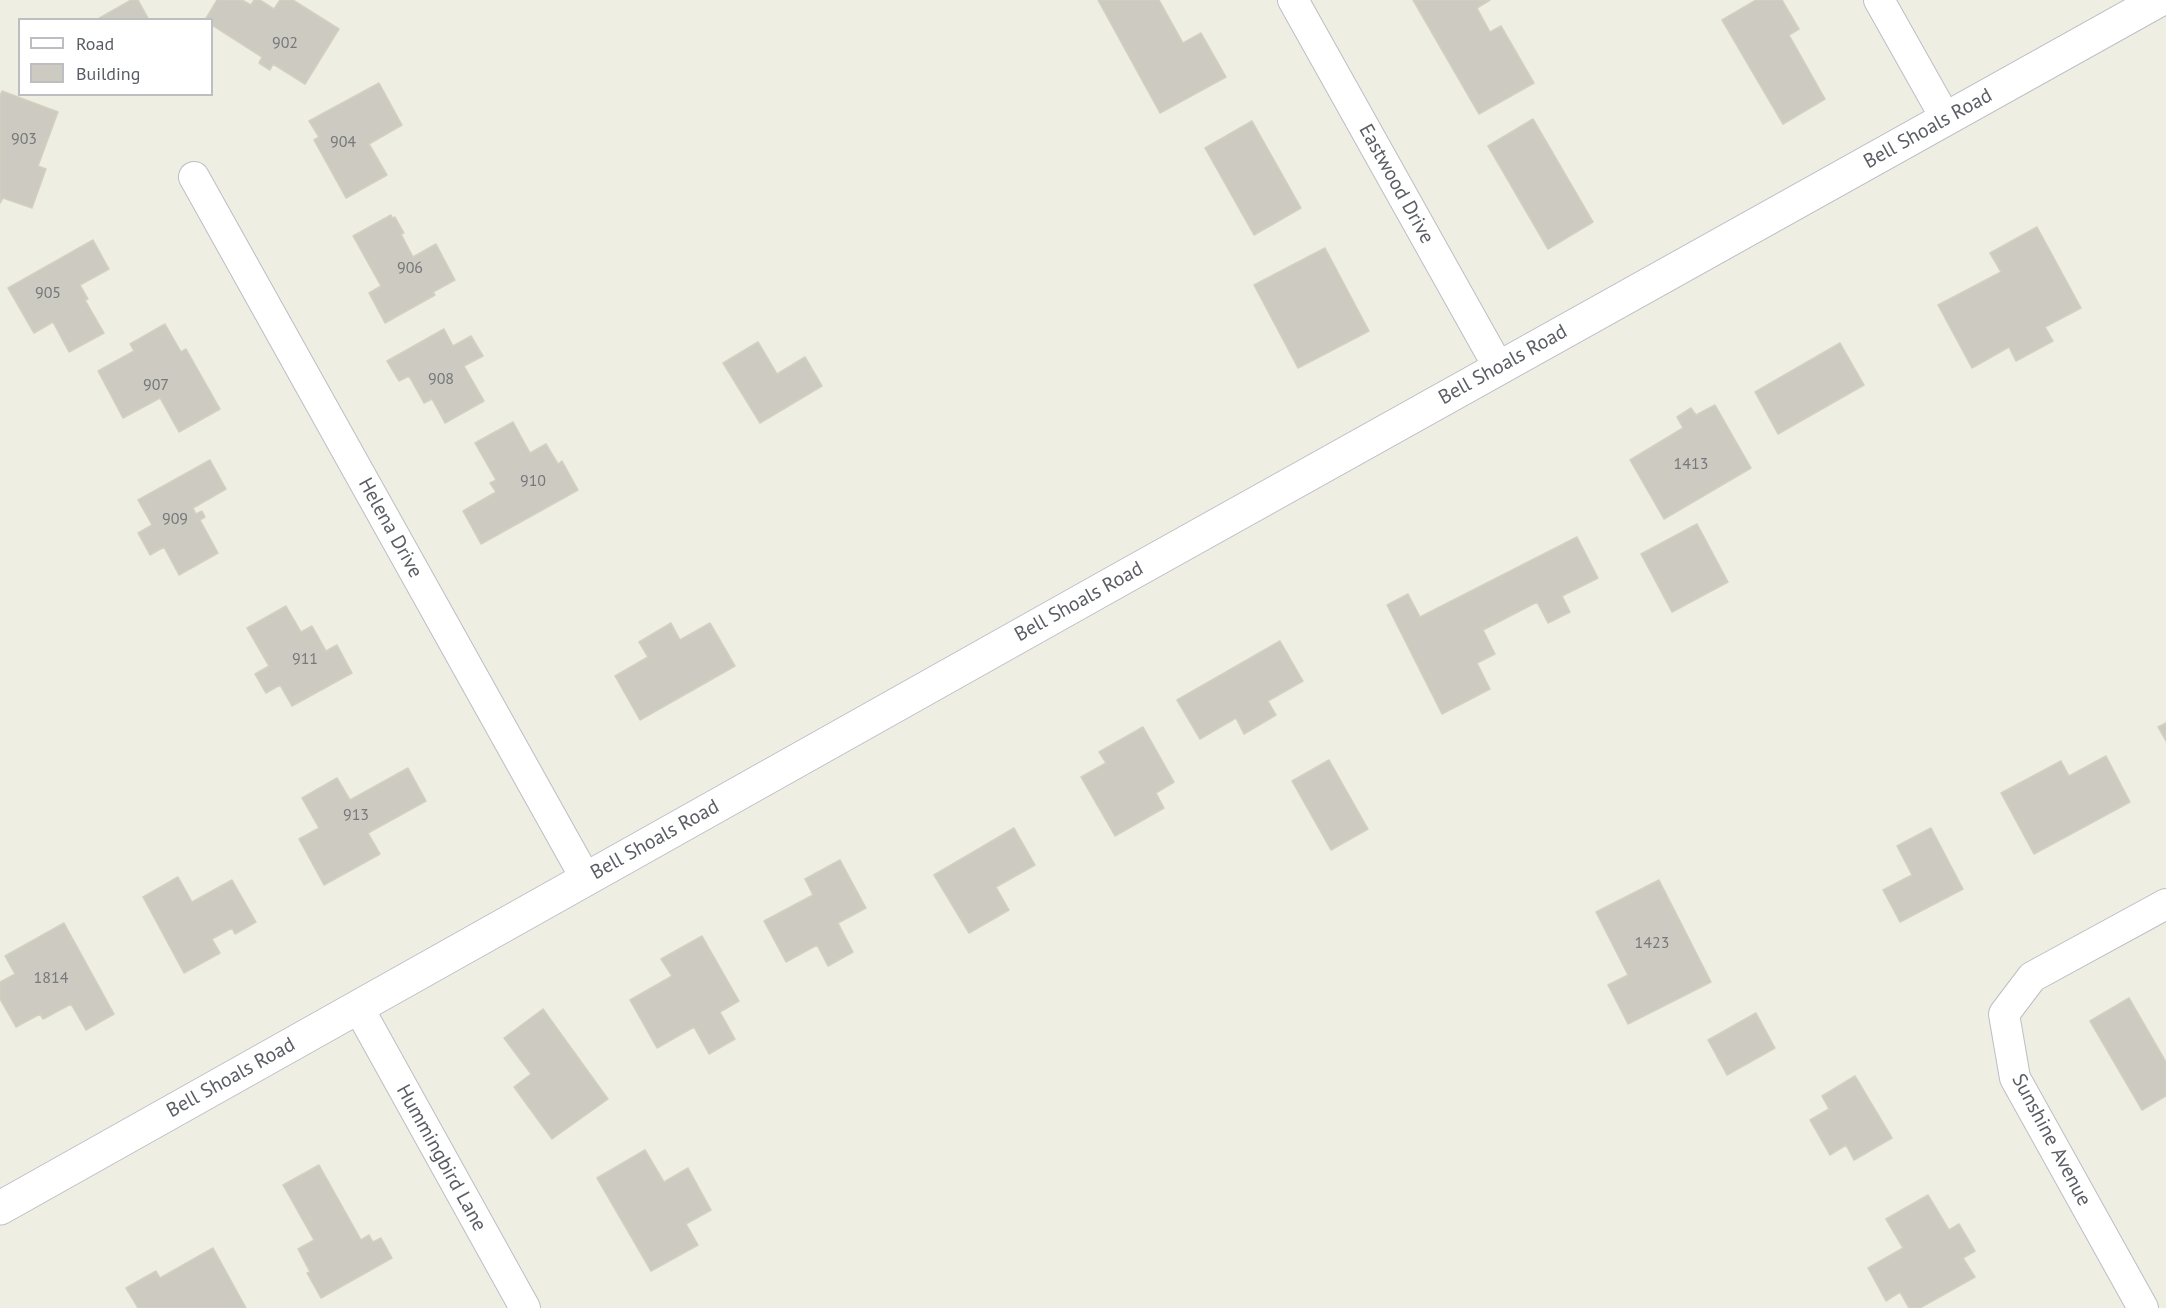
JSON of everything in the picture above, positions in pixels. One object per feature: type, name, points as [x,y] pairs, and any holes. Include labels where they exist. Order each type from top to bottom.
[{"type":"main road","name":"Bell Shoals Road","points":[[0,1208],[2159,0]]},
{"type":"street","name":"Eastwood Drive","points":[[1293,0],[1499,368]]},
{"type":"street","points":[[1879,0],[1946,119]]},
{"type":"street","name":"Helena Drive","points":[[194,177],[586,879]]},
{"type":"street","name":"Sunshine Avenue","points":[[2143,1308],[2015,1078],[2004,1014],[2032,977],[2166,904]]},
{"type":"street","name":"Hummingbird Lane","points":[[358,1007],[525,1308]]},
{"type":"building","points":[[131,0],[138,0],[148,18],[100,18]]},
{"type":"building","points":[[217,0],[242,0],[251,5],[254,0],[260,0],[274,9],[280,0],[293,0],[339,29],[305,84],[273,64],[270,70],[259,63],[262,57],[213,26],[213,18],[206,18]]},
{"type":"building","points":[[1098,0],[1159,0],[1183,43],[1201,33],[1226,77],[1160,113]]},
{"type":"building","points":[[1413,0],[1490,0],[1477,8],[1490,32],[1501,26],[1534,83],[1479,114]]},
{"type":"building","points":[[1756,0],[1782,0],[1799,29],[1789,35],[1825,99],[1783,124],[1722,20]]},
{"type":"building","points":[[379,83],[402,125],[369,144],[387,175],[346,198],[314,140],[319,137],[309,121]]},
{"type":"building","points":[[2,91],[58,112],[38,166],[46,169],[32,208],[3,198],[0,203],[0,96]]},
{"type":"building","points":[[1533,119],[1593,222],[1548,249],[1488,146]]},
{"type":"building","points":[[1252,121],[1301,208],[1254,235],[1205,148]]},
{"type":"building","points":[[391,215],[392,218],[395,217],[404,233],[401,234],[413,257],[436,244],[455,280],[433,292],[435,295],[385,323],[369,293],[381,286],[353,236]]},
{"type":"building","points":[[2037,227],[2081,308],[2045,327],[2053,341],[2016,361],[2009,347],[1972,368],[1938,305],[2001,272],[1990,253]]},
{"type":"building","points":[[93,240],[109,269],[80,285],[88,299],[85,300],[104,333],[69,352],[53,322],[34,333],[8,288]]},
{"type":"building","points":[[1325,248],[1369,331],[1298,368],[1254,285]]},
{"type":"building","points":[[165,324],[181,352],[186,349],[220,409],[179,432],[160,398],[123,418],[98,371],[134,351],[130,344]]},
{"type":"building","points":[[444,329],[453,346],[471,336],[483,356],[464,366],[484,401],[445,423],[432,399],[424,403],[409,376],[399,381],[387,361]]},
{"type":"building","points":[[758,342],[777,374],[805,357],[822,386],[760,423],[723,363]]},
{"type":"building","points":[[1840,343],[1864,385],[1778,434],[1755,392]]},
{"type":"building","points":[[1715,405],[1751,468],[1664,519],[1630,460],[1683,428],[1677,417],[1691,408],[1696,415]]},
{"type":"building","points":[[513,422],[530,453],[546,444],[558,464],[562,461],[578,490],[481,544],[463,511],[496,492],[490,483],[496,480],[475,443]]},
{"type":"building","points":[[210,460],[226,489],[193,508],[196,514],[202,511],[205,517],[200,520],[218,553],[179,575],[164,547],[150,555],[138,533],[152,525],[138,500]]},
{"type":"building","points":[[1697,524],[1728,582],[1672,612],[1641,554]]},
{"type":"building","points":[[1577,537],[1598,578],[1562,596],[1570,612],[1548,623],[1537,602],[1483,630],[1495,654],[1477,663],[1490,689],[1442,714],[1387,605],[1408,594],[1420,617]]},
{"type":"building","points":[[286,606],[301,632],[312,626],[326,651],[337,645],[352,673],[292,706],[280,685],[266,693],[255,674],[269,666],[247,628]]},
{"type":"building","points":[[671,623],[680,640],[710,623],[735,666],[640,720],[615,676],[648,657],[639,642]]},
{"type":"building","points":[[1280,641],[1303,681],[1268,701],[1276,715],[1244,734],[1236,718],[1200,739],[1177,700]]},
{"type":"building","points":[[2166,723],[2166,741],[2158,727]]},
{"type":"building","points":[[1143,727],[1174,782],[1156,793],[1164,808],[1115,836],[1081,777],[1106,763],[1099,752]]},
{"type":"building","points":[[2106,756],[2130,802],[2034,854],[2001,793],[2061,761],[2069,776]]},
{"type":"building","points":[[1329,760],[1368,829],[1331,850],[1292,781]]},
{"type":"building","points":[[408,768],[426,801],[368,833],[380,854],[324,885],[299,839],[319,828],[302,798],[337,778],[350,800]]},
{"type":"building","points":[[1014,828],[1035,865],[996,887],[1009,910],[969,933],[934,875]]},
{"type":"building","points":[[1931,828],[1963,889],[1900,922],[1883,890],[1912,875],[1897,846]]},
{"type":"building","points":[[840,860],[866,908],[838,923],[853,952],[828,966],[817,945],[786,962],[764,921],[813,895],[805,879]]},
{"type":"building","points":[[178,877],[192,902],[232,880],[256,922],[235,934],[232,928],[212,939],[220,953],[184,973],[143,897]]},
{"type":"building","points":[[1659,880],[1711,982],[1628,1024],[1608,985],[1628,975],[1596,912]]},
{"type":"building","points":[[64,923],[114,1014],[86,1030],[71,1004],[43,1019],[40,1014],[16,1027],[0,999],[0,982],[15,974],[5,956]]},
{"type":"building","points":[[702,936],[739,1001],[720,1012],[735,1039],[709,1054],[694,1027],[657,1048],[630,1000],[672,976],[661,959]]},
{"type":"building","points":[[2129,998],[2166,1062],[2166,1096],[2142,1110],[2090,1021]]},
{"type":"building","points":[[543,1009],[608,1099],[552,1139],[514,1087],[531,1074],[504,1038]]},
{"type":"building","points":[[1756,1013],[1775,1048],[1727,1075],[1708,1040]]},
{"type":"building","points":[[1855,1076],[1892,1138],[1854,1160],[1846,1145],[1830,1155],[1810,1120],[1829,1109],[1822,1096]]},
{"type":"building","points":[[645,1150],[664,1182],[688,1168],[711,1210],[686,1224],[698,1245],[651,1271],[597,1178]]},
{"type":"building","points":[[319,1165],[361,1240],[369,1235],[373,1242],[381,1238],[392,1258],[321,1298],[307,1273],[310,1272],[298,1249],[314,1240],[283,1185]]},
{"type":"building","points":[[1928,1195],[1949,1230],[1959,1224],[1975,1251],[1963,1258],[1975,1277],[1920,1308],[1909,1308],[1900,1292],[1886,1301],[1868,1268],[1903,1248],[1886,1219]]},
{"type":"building","points":[[213,1248],[246,1308],[138,1308],[126,1288],[156,1271],[160,1278]]}]
